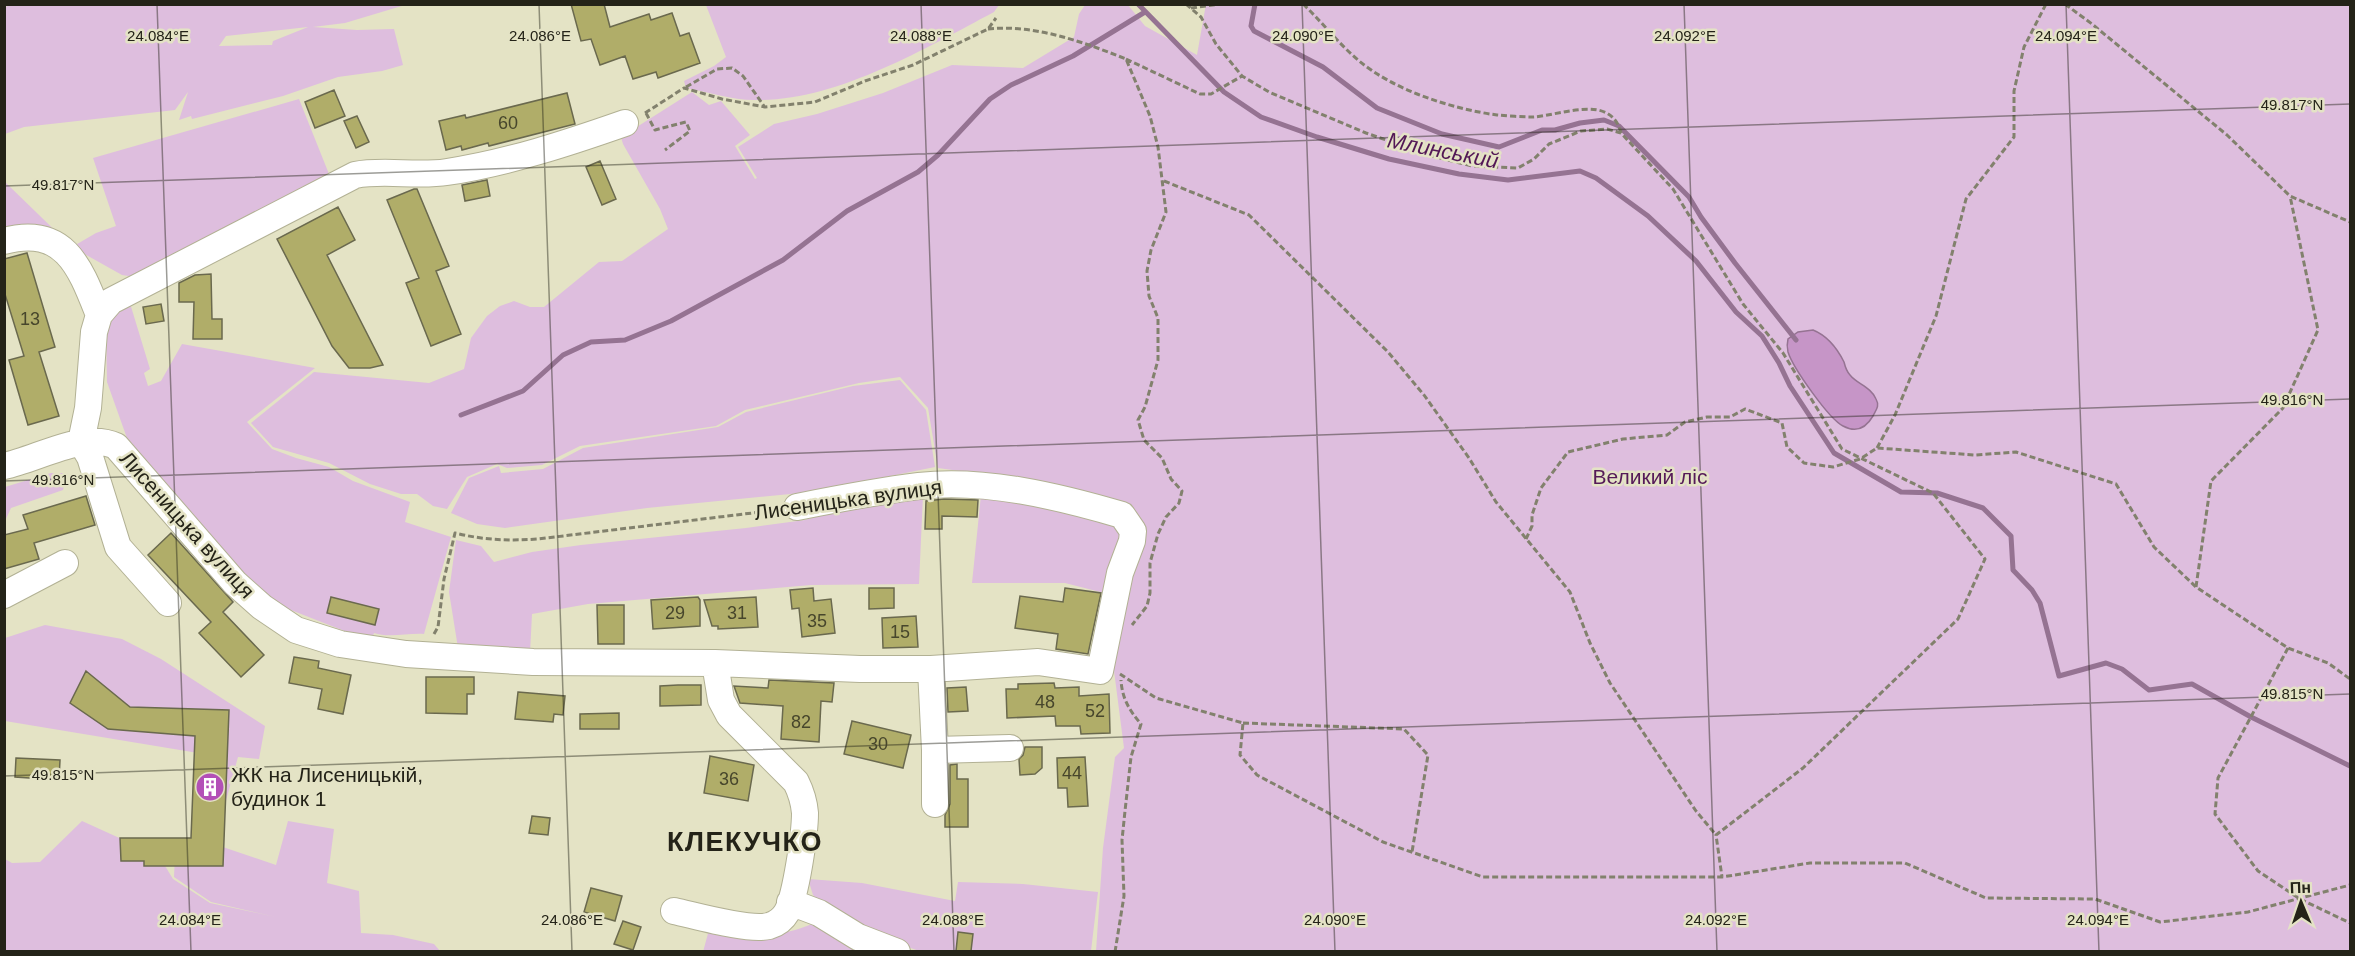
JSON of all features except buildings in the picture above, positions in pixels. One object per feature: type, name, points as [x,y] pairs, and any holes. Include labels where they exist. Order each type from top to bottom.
[{"type":"street","points":[[168,603],[118,548],[90,457],[81,442],[88,408],[94,332],[99,315],[111,301],[355,175],[370,172],[449,172],[515,157],[635,118]]},
{"type":"street","points":[[4,241],[18,237],[50,239],[68,253],[88,286],[99,315]]},
{"type":"street","name":"Лисеницька вулиця","points":[[6,460],[81,442],[100,441],[116,446],[235,584],[262,607],[296,630],[339,644],[406,654],[532,662],[715,663],[860,669],[931,669],[1038,662],[1110,672],[1120,573],[1132,541],[1133,531],[1122,515],[1018,489],[960,486],[921,486],[797,507]]},
{"type":"street","points":[[4,595],[65,563]]},
{"type":"street","points":[[674,911],[747,925],[766,926],[782,918],[790,902],[803,842],[805,812],[802,795],[796,782],[729,715],[721,700],[715,663]]},
{"type":"street","points":[[931,669],[935,804]]},
{"type":"street","points":[[935,750],[1010,748]]},
{"type":"street","points":[[790,902],[819,912],[858,937],[897,951]]},
{"type":"path","points":[[1186,4],[1201,17],[1216,44],[1242,76],[1269,92],[1366,133],[1432,156],[1472,166],[1518,168],[1534,159],[1549,144],[1581,131],[1607,129],[1621,134]]},
{"type":"path","points":[[1191,8],[1220,4]]},
{"type":"path","points":[[1303,4],[1359,61],[1387,79],[1429,98],[1466,110],[1499,115],[1533,117],[1586,109],[1605,111],[1614,117],[1621,134],[1673,189],[1743,304],[1783,353],[1842,449],[1933,493],[1985,559],[1958,620],[1803,768],[1716,835]]},
{"type":"path","points":[[1526,539],[1532,526],[1532,515],[1541,488],[1568,452],[1623,440],[1666,435],[1685,422],[1707,417],[1730,417],[1745,409],[1782,423],[1787,447],[1804,463],[1833,467],[1860,459],[1876,448],[1895,415],[1936,316],[1966,199],[2014,137],[2014,91],[2024,47],[2046,4]]},
{"type":"path","points":[[2065,4],[2227,135],[2290,196],[2350,222]]},
{"type":"path","points":[[988,29],[996,18]]},
{"type":"path","points":[[684,88],[722,99],[765,107],[815,102],[865,81],[913,65],[988,29],[1002,28],[1057,36],[1126,59],[1200,94],[1211,94],[1242,76]]},
{"type":"path","points":[[1126,59],[1150,116],[1164,181],[1166,212],[1151,250],[1147,271],[1149,296],[1158,318],[1158,360],[1145,407],[1138,420],[1143,440],[1162,458],[1171,479],[1182,491],[1179,503],[1166,517],[1158,534],[1150,563],[1150,592],[1147,606],[1128,630]]},
{"type":"path","points":[[659,105],[717,69],[732,68],[743,76],[765,107]]},
{"type":"path","points":[[635,118],[655,130],[686,122],[690,131],[665,150]]},
{"type":"path","points":[[1164,181],[1249,215],[1388,352],[1424,395],[1469,458],[1496,502],[1570,592],[1590,644],[1610,684],[1696,811],[1716,835],[1722,877]]},
{"type":"path","points":[[2196,587],[2211,482],[2283,408],[2318,330],[2290,196]]},
{"type":"path","points":[[1876,448],[1975,455],[2016,452],[2116,484],[2154,548],[2196,587],[2288,648],[2328,663],[2350,680]]},
{"type":"path","name":"Лисеницька вулиця","points":[[431,636],[438,627],[444,579],[455,533],[480,539],[509,541],[538,539],[797,507]]},
{"type":"path","points":[[2288,648],[2218,778],[2215,814],[2258,871],[2300,898],[2350,923]]},
{"type":"path","points":[[1110,672],[1156,698],[1243,723],[1404,729],[1428,755],[1412,852]]},
{"type":"path","points":[[1110,672],[1122,696],[1141,724],[1131,757],[1127,789],[1122,840],[1124,896],[1115,951]]},
{"type":"path","points":[[1243,723],[1240,754],[1257,775],[1383,842],[1483,877],[1722,877],[1810,863],[1905,863],[1986,898],[2095,899],[2160,922],[2248,912],[2350,885]]},
{"type":"green space","name":"Великий ліс","points":[[1206,4],[2350,5],[2350,951],[1096,951],[1103,848],[1115,757],[1124,748],[1113,663],[1127,506],[1055,484],[938,468],[928,408],[900,377],[859,383],[745,410],[716,426],[580,446],[542,465],[507,468],[497,464],[467,477],[447,509],[433,506],[417,494],[401,494],[370,484],[329,463],[273,447],[251,423],[314,372],[429,383],[464,369],[471,338],[487,316],[500,306],[514,301],[530,307],[544,307],[599,262],[622,261],[668,229],[660,209],[621,137],[692,92],[709,105],[721,101],[750,135],[735,146],[755,179],[757,178],[738,147],[774,124],[817,114],[883,93],[952,65],[1023,68],[1074,37],[1079,14],[1085,5],[1128,5],[1145,26],[1197,55]]},
{"type":"green space","points":[[9,5],[405,5],[345,23],[313,27],[357,30],[394,29],[403,65],[382,71],[338,77],[283,96],[192,119],[191,116],[179,120],[188,92],[175,110],[24,127],[5,134],[4,8]],"holes":[[[308,27],[273,41],[272,45],[219,46],[226,36]]]},
{"type":"green space","points":[[706,5],[999,5],[994,12],[909,57],[847,83],[785,98],[746,100],[686,88],[684,81],[714,66],[726,57]]},
{"type":"green space","points":[[299,99],[331,179],[135,277],[122,275],[72,247],[96,233],[116,226],[93,158]]},
{"type":"green space","points":[[4,181],[72,247],[5,233]]},
{"type":"green space","points":[[129,300],[150,369],[144,373],[148,386],[161,381],[182,344],[315,368],[247,422],[272,449],[329,467],[353,481],[410,502],[405,522],[451,537],[424,634],[374,633],[372,639],[347,632],[273,603],[246,579],[128,441],[107,382],[106,330],[113,311]]},
{"type":"green space","points":[[900,380],[926,410],[935,467],[811,492],[647,508],[505,528],[477,524],[451,513],[469,478],[499,466],[501,473],[543,469],[583,448],[718,427],[746,412],[853,386]]},
{"type":"green space","points":[[51,473],[68,473],[63,490],[11,508],[5,521],[5,487]]},
{"type":"green space","points":[[923,495],[919,584],[811,585],[588,604],[532,614],[530,653],[458,648],[449,592],[456,540],[481,546],[494,562],[532,552],[581,545],[805,520],[866,503]]},
{"type":"green space","points":[[981,495],[1120,522],[1126,536],[1108,594],[1065,583],[972,583]]},
{"type":"green space","points":[[45,625],[122,639],[161,659],[265,726],[259,759],[238,757],[214,844],[276,865],[288,821],[334,829],[327,883],[359,891],[361,933],[393,935],[434,944],[440,951],[5,951],[5,859],[12,863],[40,862],[82,821],[159,856],[173,879],[210,903],[276,917],[211,902],[174,877],[175,855],[200,859],[198,753],[5,721],[5,638]]},
{"type":"green space","points":[[808,879],[862,883],[955,901],[958,882],[1023,884],[1098,892],[1091,951],[919,951],[845,924],[813,895]]},
{"type":"green space","points":[[814,923],[876,952],[703,952],[710,926],[750,933],[775,934]]},
{"type":"shaded area","points":[[1813,330],[1832,343],[1849,374],[1871,391],[1877,401],[1878,406],[1870,420],[1860,428],[1852,429],[1843,426],[1829,414],[1791,359],[1788,339],[1798,332]]},
{"type":"waterway","name":"Млинський","points":[[1138,4],[1224,92],[1261,117],[1389,159],[1459,174],[1508,180],[1580,171],[1596,178],[1648,216],[1696,261],[1736,312],[1762,336],[1790,386],[1834,453],[1901,492],[1937,493],[1983,508],[2011,536],[2013,570],[2032,590],[2040,603],[2059,676],[2106,663],[2122,669],[2149,690],[2192,684],[2251,717],[2350,766]]},
{"type":"waterway","name":"Млинський","points":[[1255,4],[1251,26],[1254,31],[1323,67],[1377,108],[1442,134],[1499,147],[1542,130],[1555,130],[1580,123],[1604,120],[1619,126],[1689,197],[1735,263],[1796,340]]},
{"type":"waterway","points":[[461,415],[523,391],[563,355],[591,342],[625,340],[671,321],[783,260],[847,211],[918,172],[938,155],[990,99],[1011,85],[1073,56],[1145,12]]},
{"type":"place","name":"ЖК на Лисеницькій, будинок 1","points":[[210,787]]},
{"type":"district","name":"КЛЕКУЧКО","points":[[745,842]]}]
